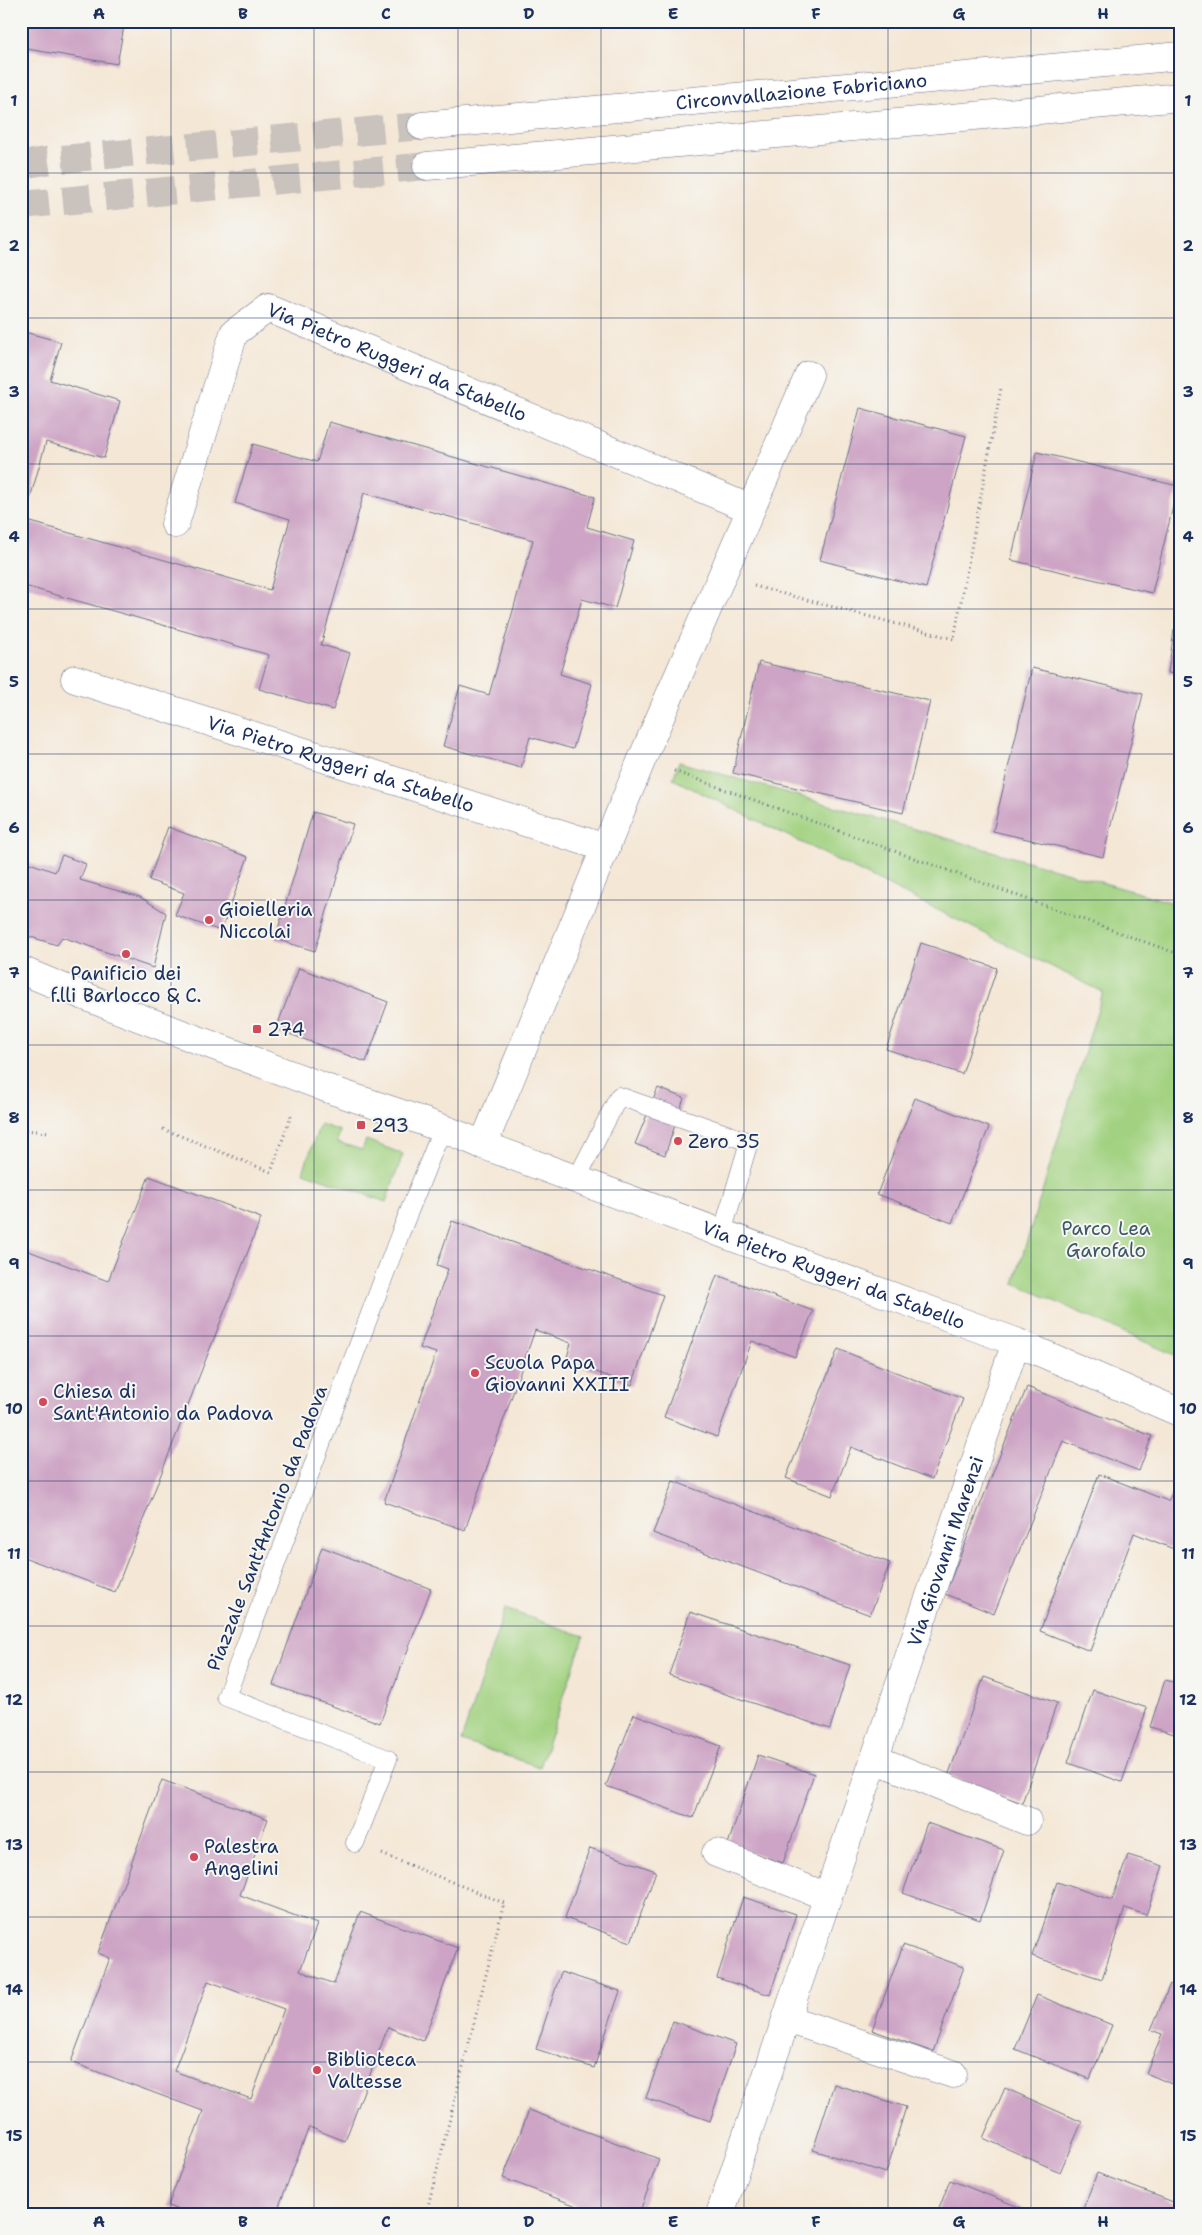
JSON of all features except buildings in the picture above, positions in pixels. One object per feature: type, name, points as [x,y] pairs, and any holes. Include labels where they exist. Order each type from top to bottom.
[{"type":"main road","name":"Circonvallazione Fabriciano","points":[[422,126],[1181,56]]},
{"type":"main road","points":[[427,166],[1181,96]]},
{"type":"main road","name":"Via Pietro Ruggeri da Stabello","points":[[175,524],[234,333],[268,308],[752,509]]},
{"type":"main road","points":[[483,1145],[642,759],[809,375]]},
{"type":"main road","name":"Via Pietro Ruggeri da Stabello","points":[[75,679],[606,848]]},
{"type":"main road","name":"Via Pietro Ruggeri da Stabello","points":[[21,970],[73,992],[305,1079],[444,1127],[483,1145],[576,1180],[722,1232],[1016,1342],[1181,1412]]},
{"type":"main road","name":"Via Giovanni Marenzi","points":[[720,2214],[1016,1342]]},
{"type":"main road","points":[[875,1760],[1027,1821]]},
{"type":"main road","points":[[716,1853],[828,1897]]},
{"type":"main road","points":[[786,2019],[953,2074]]},
{"type":"lane","points":[[576,1180],[619,1096],[749,1142],[722,1232]]},
{"type":"lane","name":"Piazzale Sant'Antonio da Padova","points":[[355,1844],[388,1759],[226,1697],[400,1234],[444,1127]]},
{"type":"path","points":[[722,578],[954,639],[1001,388]]},
{"type":"path","points":[[675,772],[1181,955]]},
{"type":"path","points":[[163,1129],[271,1172],[305,1079]]},
{"type":"path","points":[[21,1130],[50,1132]]},
{"type":"path","points":[[355,1844],[504,1903],[426,2214]]},
{"type":"green space","name":"Parco Lea Garofalo","points":[[679,762],[1181,905],[1181,1358],[1014,1283],[1103,992],[673,779]]},
{"type":"green space","points":[[320,1124],[340,1131],[337,1142],[362,1150],[366,1140],[403,1154],[386,1202],[303,1172]]},
{"type":"green space","points":[[505,1609],[584,1636],[540,1767],[461,1741]]},
{"type":"tunnel","points":[[21,165],[52,160],[422,126]]},
{"type":"tunnel","points":[[21,205],[427,166]]},
{"type":"place","name":"Gioielleria Niccolai","points":[[209,920]]},
{"type":"place","name":"Panificio dei f.lli Barlocco & C.","points":[[126,954]]},
{"type":"place","name":"274","points":[[257,1029]]},
{"type":"place","name":"293","points":[[361,1125]]},
{"type":"place","name":"Zero 35","points":[[678,1141]]},
{"type":"place","name":"Scuola Papa Giovanni XXIII","points":[[475,1373]]},
{"type":"place","name":"Chiesa di Sant'Antonio da Padova","points":[[43,1402]]},
{"type":"place","name":"Palestra Angelini","points":[[194,1857]]},
{"type":"place","name":"Biblioteca Valtesse","points":[[317,2070]]}]
